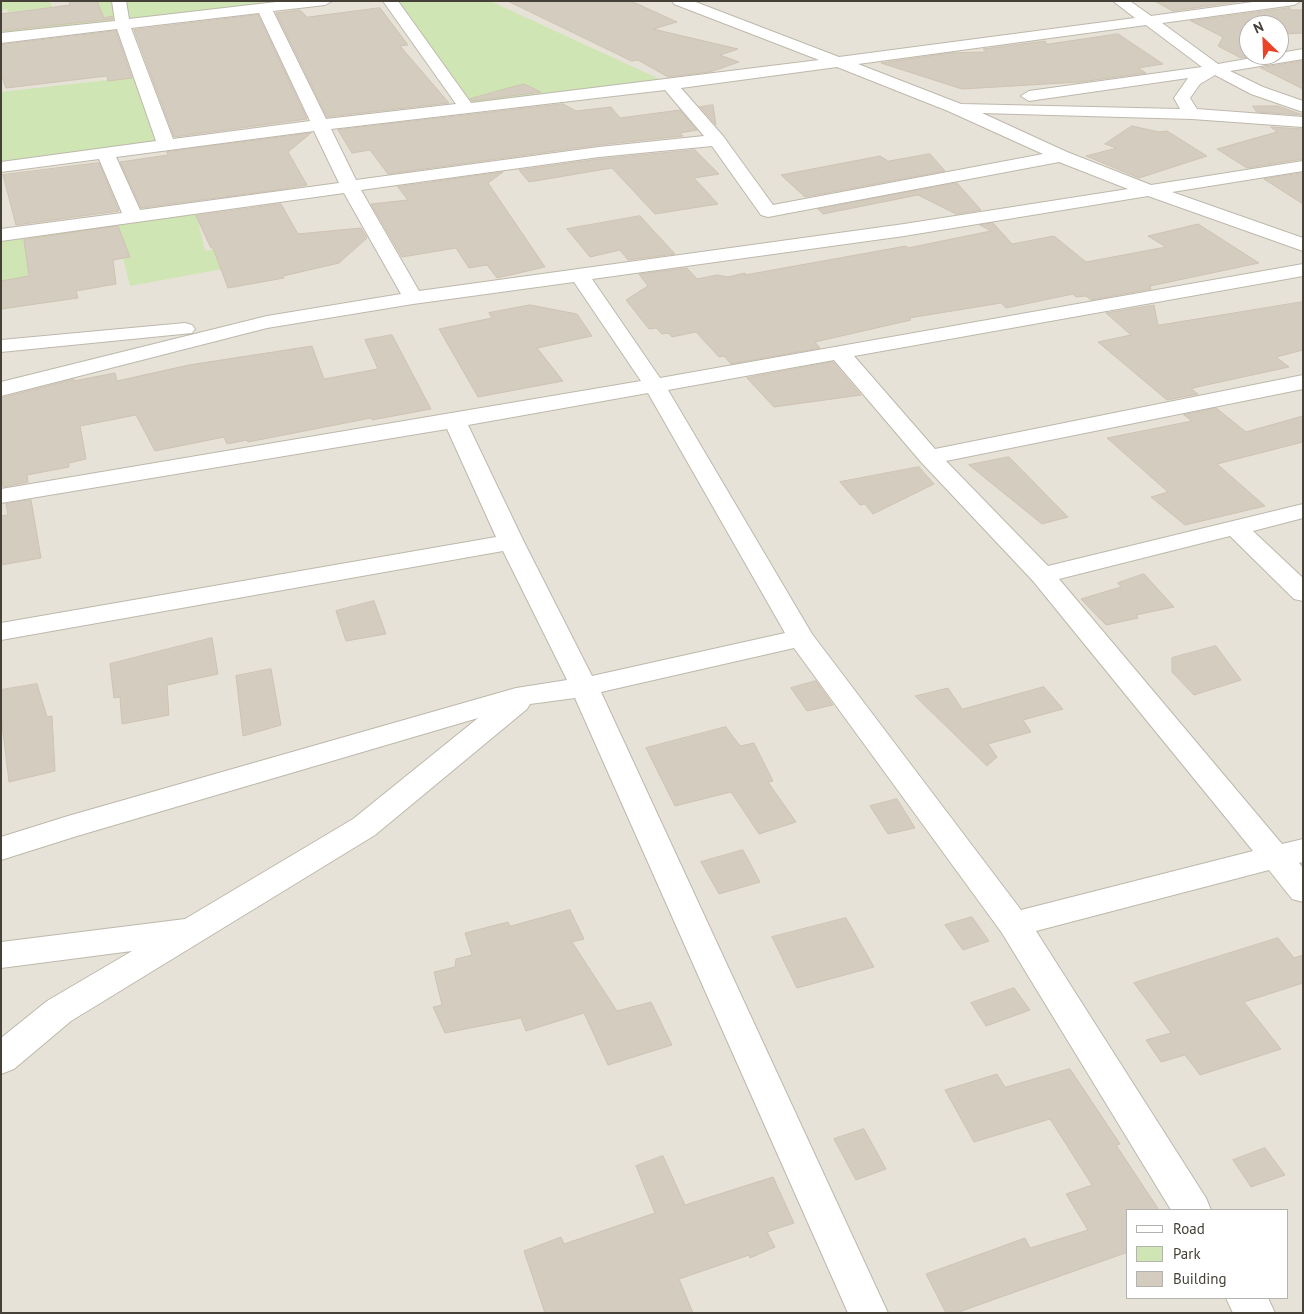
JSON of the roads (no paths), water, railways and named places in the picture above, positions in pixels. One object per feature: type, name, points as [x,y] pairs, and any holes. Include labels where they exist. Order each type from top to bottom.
[{"type":"street","points":[[119,1],[122,25],[166,145]]},
{"type":"street","points":[[1,38],[325,1]]},
{"type":"street","points":[[390,1],[466,107]]},
{"type":"street","points":[[679,1],[954,108],[1061,156],[1148,190],[1303,245]]},
{"type":"street","points":[[1120,1],[1215,69],[1251,87],[1303,107]]},
{"type":"street","points":[[1,168],[320,124],[669,85],[1267,3],[1294,1]]},
{"type":"street","points":[[264,8],[350,187],[414,298]]},
{"type":"street","points":[[954,108],[1303,54]]},
{"type":"street","points":[[1192,114],[1182,98],[1194,81],[1215,69]]},
{"type":"street","points":[[669,85],[717,140],[768,212],[1061,156]]},
{"type":"street","points":[[954,108],[1192,114],[1303,122]]},
{"type":"street","points":[[1,235],[598,152],[717,140]]},
{"type":"street","points":[[105,153],[134,216]]},
{"type":"street","points":[[1,346],[267,322],[414,298],[895,231],[1303,166]]},
{"type":"street","points":[[1,496],[455,421],[1303,270]]},
{"type":"street","points":[[580,276],[655,386],[801,638],[1014,924],[1191,1209]]},
{"type":"street","points":[[1,389],[267,322]]},
{"type":"street","points":[[839,353],[929,457],[1042,575],[1289,854],[1303,890]]},
{"type":"street","points":[[929,457],[1303,382]]},
{"type":"street","points":[[455,421],[511,542],[584,687],[868,1313]]},
{"type":"street","points":[[1042,575],[1303,512]]},
{"type":"street","points":[[1235,527],[1303,593]]},
{"type":"street","points":[[1,632],[511,542]]},
{"type":"street","points":[[1,849],[68,827],[526,695],[584,687],[801,638]]},
{"type":"street","points":[[1,1059],[59,1011],[364,827],[526,695]]},
{"type":"street","points":[[1014,924],[1289,854]]},
{"type":"street","points":[[1,955],[194,929]]},
{"type":"street","points":[[1247,1299],[1255,1313]]}]
